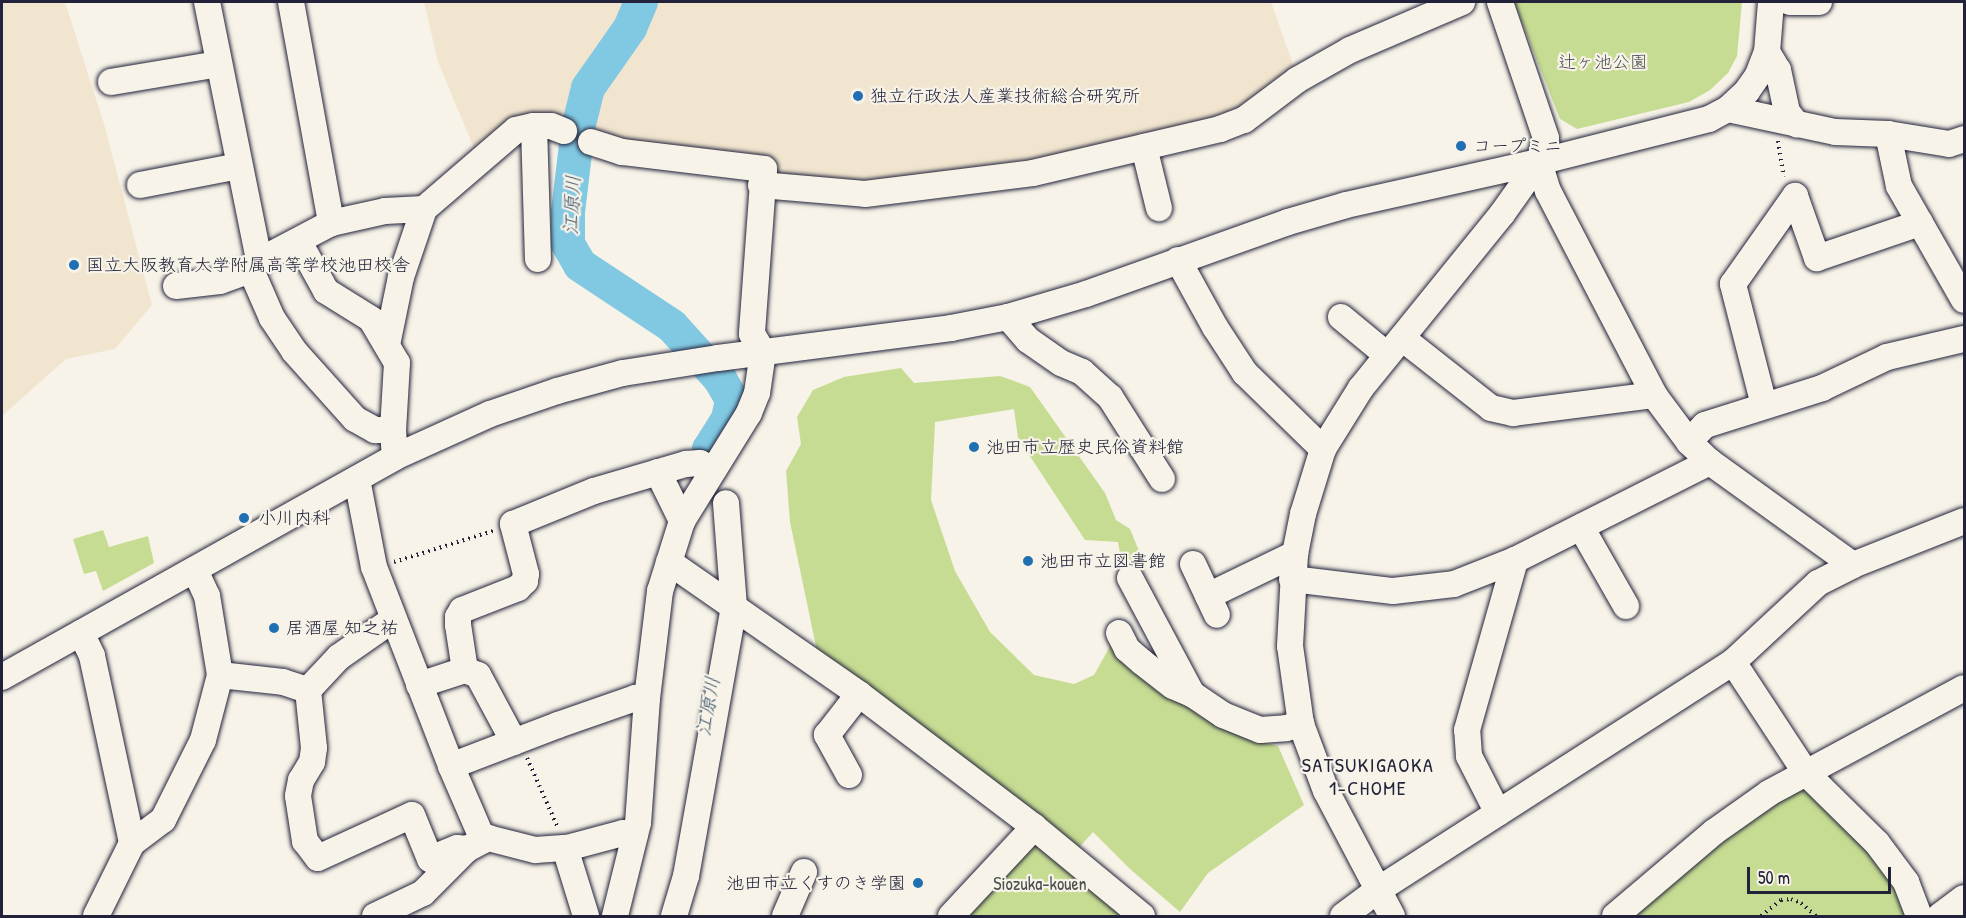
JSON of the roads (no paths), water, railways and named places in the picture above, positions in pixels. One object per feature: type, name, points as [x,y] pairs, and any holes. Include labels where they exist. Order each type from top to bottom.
[{"type":"street","points":[[207,2],[239,166],[255,266],[272,318],[302,360],[355,419],[375,430],[393,430]]},
{"type":"street","points":[[291,2],[331,223]]},
{"type":"street","points":[[761,185],[865,194],[1033,173],[1220,129],[1244,120],[1297,80],[1420,10],[1462,2]]},
{"type":"street","points":[[1392,916],[1326,791],[1301,724],[1290,646],[1295,554],[1303,513],[1323,449],[1361,388],[1502,214],[1539,162],[1546,138],[1500,2]]},
{"type":"street","points":[[2,677],[395,457],[490,414],[557,391],[623,374],[718,358],[951,328],[1008,317],[1086,294],[1178,260],[1346,205],[1539,162],[1709,119],[1728,109],[1758,75],[1767,52],[1770,2]]},
{"type":"street","points":[[1790,2],[1819,2]]},
{"type":"street","points":[[1767,52],[1778,70],[1787,112],[1786,122]]},
{"type":"street","points":[[111,82],[218,64]]},
{"type":"street","points":[[1728,109],[1754,112],[1786,122],[1835,132],[1888,134],[1949,144],[1965,139]]},
{"type":"street","points":[[534,126],[526,232],[538,259]]},
{"type":"street","points":[[387,345],[401,278],[424,209],[516,129],[551,126],[564,131]]},
{"type":"street","points":[[1888,134],[1899,186],[1965,300]]},
{"type":"street","points":[[591,142],[622,152],[764,169],[761,185],[752,334],[763,352],[757,393],[749,413],[682,522],[660,591],[647,698],[635,835],[615,916]]},
{"type":"street","points":[[1144,147],[1159,208]]},
{"type":"street","points":[[1539,162],[1548,191],[1654,395],[1689,442],[1710,462],[1853,565]]},
{"type":"street","points":[[140,185],[239,166]]},
{"type":"street","points":[[1764,405],[1733,284],[1795,196],[1817,258],[1920,224]]},
{"type":"street","points":[[177,286],[220,281],[255,266],[331,223],[385,211],[424,209]]},
{"type":"street","points":[[299,242],[326,291],[371,319],[397,363],[393,430],[395,457]]},
{"type":"street","points":[[1178,260],[1215,327],[1245,373],[1323,449]]},
{"type":"street","points":[[1008,317],[1028,340],[1060,363],[1082,372],[1110,397],[1162,479]]},
{"type":"street","points":[[1341,317],[1394,346],[1491,408],[1502,411],[1513,413],[1654,395]]},
{"type":"street","points":[[1689,442],[1705,425],[1821,388],[1887,357],[1965,339]]},
{"type":"street","points":[[1293,579],[1393,591],[1454,584],[1515,560],[1710,462]]},
{"type":"street","points":[[465,670],[458,625],[458,617],[462,610],[518,588],[525,581],[526,574],[513,524],[594,491],[658,472],[700,463],[713,470]]},
{"type":"street","points":[[658,472],[682,522]]},
{"type":"street","points":[[357,479],[374,567],[392,620],[451,766],[475,844]]},
{"type":"street","points":[[674,916],[686,876],[727,602],[726,503]]},
{"type":"street","points":[[1343,916],[1378,890],[1732,662],[1818,583],[1853,565],[1965,521]]},
{"type":"street","points":[[1581,527],[1626,606]]},
{"type":"street","points":[[1193,564],[1212,606],[1295,554]]},
{"type":"street","points":[[1498,813],[1469,756],[1467,730],[1515,560]]},
{"type":"street","points":[[669,562],[859,694],[1034,827],[1142,916]]},
{"type":"street","points":[[96,916],[132,843],[163,820],[203,740],[220,675],[207,596],[195,570]]},
{"type":"street","points":[[1130,578],[1192,694]]},
{"type":"street","points":[[392,620],[339,657],[308,690],[314,748],[312,762],[301,780],[298,796],[306,841],[318,858],[412,815],[430,859],[488,838],[535,850],[566,848],[623,833],[635,835]]},
{"type":"street","points":[[81,633],[92,656],[132,843]]},
{"type":"street","points":[[1119,633],[1127,650],[1173,686],[1192,694],[1223,715],[1260,730],[1301,724]]},
{"type":"street","points":[[1732,662],[1806,773],[1877,843],[1906,882],[1919,916]]},
{"type":"street","points":[[418,685],[465,670],[478,675],[516,741]]},
{"type":"street","points":[[220,675],[283,682],[308,690]]},
{"type":"street","points":[[1615,916],[1714,832],[1769,793],[1965,688]]},
{"type":"street","points":[[849,775],[827,735],[859,694]]},
{"type":"street","points":[[451,766],[635,698],[647,698]]},
{"type":"street","points":[[951,916],[1034,827]]},
{"type":"street","points":[[375,916],[423,893],[475,844]]},
{"type":"street","points":[[566,848],[586,916]]},
{"type":"street","points":[[785,916],[804,872]]},
{"type":"street","points":[[1940,916],[1965,898]]},
{"type":"waterway","name":"江原川","points":[[641,2],[630,28],[588,88],[578,128],[568,212],[568,244],[580,265],[672,326],[720,379],[732,400],[728,419],[709,449],[709,454]]},
{"type":"place","name":"独立行政法人産業技術総合研究所","points":[[858,96]]},
{"type":"place","name":"コープミニ","points":[[1461,146]]},
{"type":"place","name":"国立大阪教育大学附属高等学校池田校舎","points":[[74,265]]},
{"type":"place","name":"池田市立歴史民俗資料館","points":[[974,447]]},
{"type":"place","name":"小川内科","points":[[244,518]]},
{"type":"place","name":"池田市立図書館","points":[[1028,561]]},
{"type":"place","name":"居酒屋 知之祐","points":[[274,628]]},
{"type":"place","name":"池田市立くすのき学園","points":[[918,883]]},
{"type":"district","name":"SATSUKIGAOKA 1-CHOME","points":[[1368,776]]},
{"type":"park label","name":"辻ヶ池公園","points":[[1603,62]]},
{"type":"park label","name":"Siozuka-kouen","points":[[1040,884]]}]
